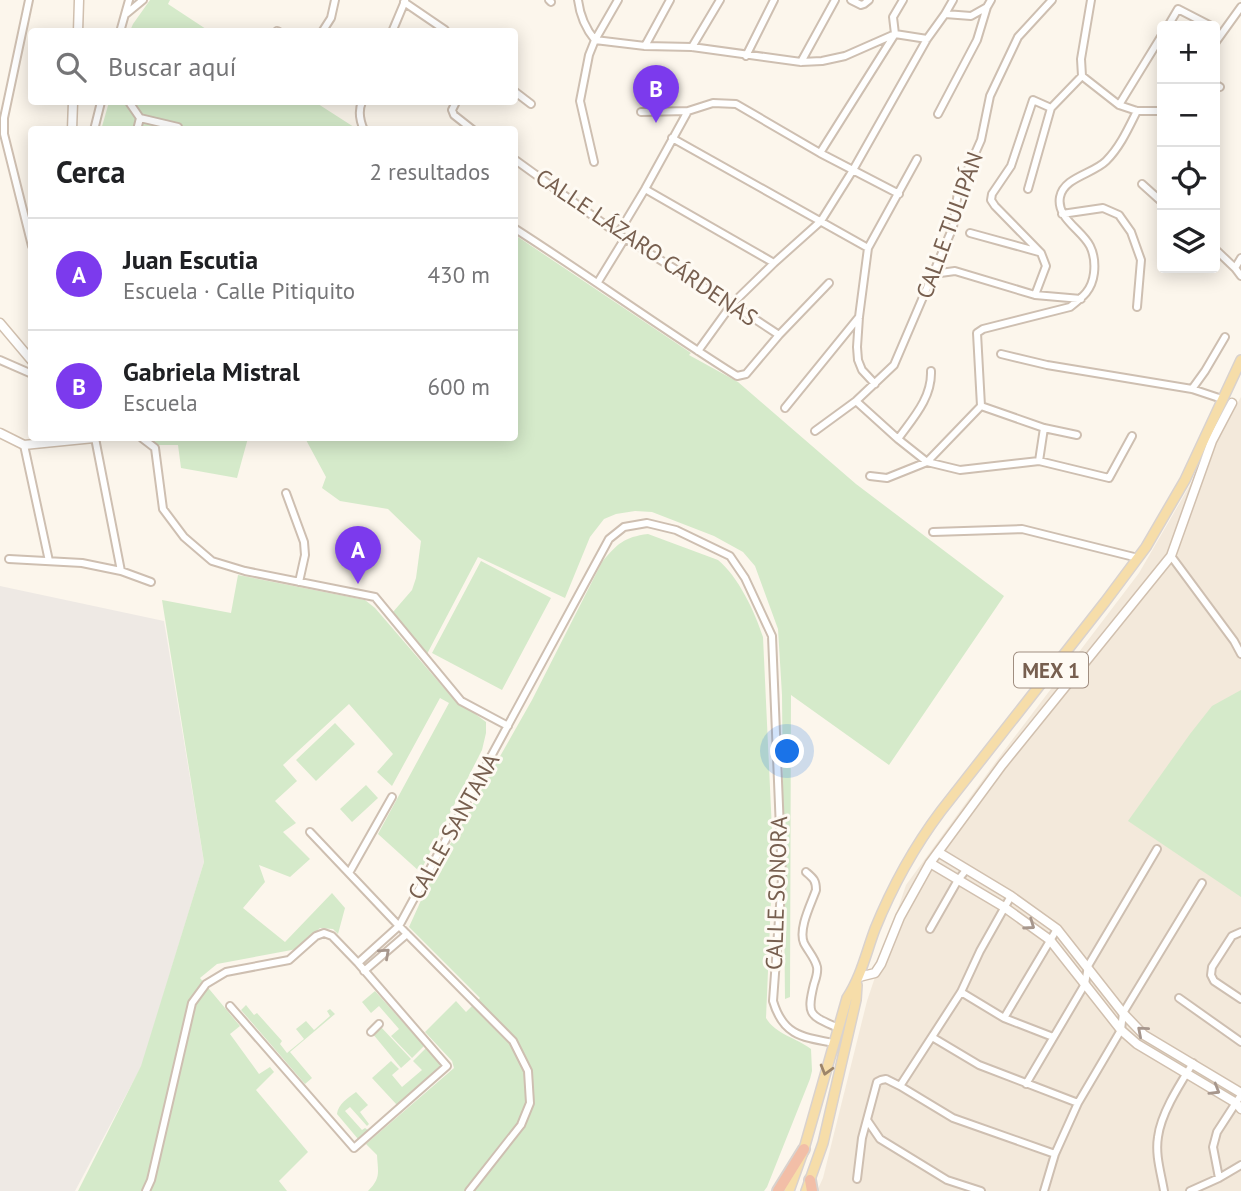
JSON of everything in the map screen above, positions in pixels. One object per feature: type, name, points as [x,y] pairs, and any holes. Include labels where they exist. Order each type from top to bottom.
[{"type":"highway","points":[[778,1191],[804,1149]]},
{"type":"main road","name":"MEX 1","points":[[809,1187],[835,1093],[858,980],[890,895],[929,827],[1138,558],[1162,521],[1227,401],[1241,360]]},
{"type":"main road","name":"MEX 1","points":[[789,1191],[804,1149],[847,998],[858,980]]},
{"type":"street","points":[[28,230],[4,134],[4,118],[29,0]]},
{"type":"street","points":[[78,28],[79,0]]},
{"type":"street","points":[[121,28],[129,0]]},
{"type":"street","points":[[124,16],[143,0]]},
{"type":"street","points":[[325,28],[331,18],[335,0]]},
{"type":"street","points":[[578,0],[585,27],[595,40],[645,46],[692,47],[801,62],[845,56],[895,34],[927,39]]},
{"type":"street","points":[[594,162],[580,101],[589,55],[618,0]]},
{"type":"street","points":[[645,46],[670,0]]},
{"type":"street","points":[[692,47],[720,0]]},
{"type":"street","points":[[746,56],[774,0]]},
{"type":"street","points":[[801,62],[835,0]]},
{"type":"street","points":[[851,0],[861,5],[868,1]]},
{"type":"street","points":[[820,153],[895,34],[893,17],[903,0]]},
{"type":"street","points":[[698,351],[732,304],[821,221],[927,39],[953,0]]},
{"type":"street","points":[[938,114],[977,40],[991,0]]},
{"type":"street","name":"CALLE TULIPÁN","points":[[815,431],[856,401],[894,365],[953,226],[958,192],[981,139],[990,96],[1018,37],[1052,0]]},
{"type":"street","points":[[1028,189],[1051,108],[1082,76],[1081,58],[1091,0]]},
{"type":"street","points":[[394,28],[405,1],[442,28]]},
{"type":"street","points":[[945,14],[971,16],[987,7]]},
{"type":"street","points":[[1220,25],[1241,7]]},
{"type":"street","points":[[1171,21],[1178,9],[1201,21]]},
{"type":"street","points":[[1119,105],[1157,43]]},
{"type":"street","points":[[1082,76],[1119,105],[1137,111],[1157,111]]},
{"type":"street","points":[[518,95],[531,104]]},
{"type":"street","points":[[1035,295],[1046,266],[1041,253],[991,200],[992,194],[1011,166],[1033,100],[1051,108]]},
{"type":"street","points":[[641,112],[688,111],[713,103],[736,104],[820,153],[899,194]]},
{"type":"street","points":[[72,126],[73,105]]},
{"type":"street","points":[[95,126],[100,105]]},
{"type":"street","points":[[131,105],[140,118],[174,126]]},
{"type":"street","points":[[360,105],[363,126]]},
{"type":"street","points":[[454,105],[452,110],[454,115],[468,126]]},
{"type":"street","points":[[618,234],[688,111]]},
{"type":"street","points":[[870,476],[887,478],[927,462],[981,406],[976,333],[1070,307],[1081,299],[1092,284],[1095,264],[1090,246],[1062,214],[1060,198],[1066,185],[1104,163],[1120,144],[1137,111]]},
{"type":"street","points":[[138,126],[140,118]]},
{"type":"street","points":[[672,138],[868,248]]},
{"type":"street","points":[[875,384],[862,370],[857,347],[868,248],[917,159]]},
{"type":"street","name":"CALLE LÁZARO CÁRDENAS","points":[[518,162],[618,234],[779,335]]},
{"type":"street","points":[[1142,184],[1157,198]]},
{"type":"street","points":[[645,189],[774,262]]},
{"type":"street","points":[[1062,214],[1104,208],[1119,215],[1131,232],[1140,260],[1137,307]]},
{"type":"street","points":[[518,231],[737,376],[746,374],[779,335],[830,284]]},
{"type":"street","points":[[970,233],[1041,253]]},
{"type":"street","points":[[598,282],[625,238]]},
{"type":"street","points":[[1220,254],[1241,276]]},
{"type":"street","points":[[1236,268],[1241,258]]},
{"type":"street","points":[[933,274],[955,271],[1035,295],[1081,299]]},
{"type":"street","points":[[785,408],[859,317]]},
{"type":"street","points":[[0,323],[28,356]]},
{"type":"street","points":[[1192,389],[1225,337]]},
{"type":"street","points":[[1001,354],[1047,365],[1192,389],[1241,407]]},
{"type":"street","points":[[0,360],[28,372]]},
{"type":"street","points":[[898,439],[929,393],[931,371]]},
{"type":"street","points":[[856,401],[927,462],[960,470],[1039,461],[1108,478],[1132,436]]},
{"type":"street","points":[[858,980],[875,973],[900,918],[930,863],[1002,765],[1171,556],[1227,401]]},
{"type":"street","points":[[981,406],[1044,428],[1077,435]]},
{"type":"street","points":[[1039,461],[1044,428]]},
{"type":"street","points":[[0,433],[24,445],[64,441]]},
{"type":"street","points":[[95,441],[121,570]]},
{"type":"street","points":[[146,441],[155,447],[163,509],[184,537],[212,561],[245,571],[375,597],[461,701],[508,726]]},
{"type":"street","points":[[24,445],[48,561]]},
{"type":"street","points":[[286,493],[304,542],[305,555],[299,582]]},
{"type":"street","name":"CALLE SONORA","points":[[508,726],[610,539],[624,527],[648,523],[676,530],[730,556],[745,578],[772,636],[782,878],[773,1000],[784,1026],[803,1036],[834,1043]]},
{"type":"street","points":[[933,531],[1022,529],[1138,558]]},
{"type":"street","points":[[1171,556],[1241,654]]},
{"type":"street","points":[[9,559],[82,563],[121,570],[151,582]]},
{"type":"street","name":"CALLE SANTANA","points":[[358,963],[399,926],[508,726]]},
{"type":"street","points":[[349,873],[392,797]]},
{"type":"street","points":[[310,832],[513,1041],[528,1070],[530,1103],[521,1125],[468,1191]]},
{"type":"street","points":[[1026,1084],[1085,984],[1088,966],[1157,849]]},
{"type":"street","points":[[938,852],[1011,896],[1057,929],[1123,1013],[1144,1035],[1193,1063],[1240,1100]]},
{"type":"street","points":[[930,863],[1004,907],[1050,940],[1121,1030],[1138,1044],[1240,1100]]},
{"type":"street","points":[[930,929],[966,870]]},
{"type":"street","points":[[806,872],[816,883],[802,932],[805,945],[817,966],[810,1010],[815,1017],[838,1028]]},
{"type":"street","points":[[1044,1191],[1055,1154],[1078,1103],[1121,1030],[1123,1013],[1202,883]]},
{"type":"street","points":[[900,1086],[961,992],[1011,896]]},
{"type":"street","points":[[1004,1018],[1057,929]]},
{"type":"street","points":[[1241,932],[1232,936],[1212,967],[1211,975],[1214,981],[1241,999]]},
{"type":"street","points":[[146,1191],[151,1180],[192,1003],[206,984],[226,972],[289,960],[316,936],[324,933],[332,936],[447,1066],[354,1149],[230,1006]]},
{"type":"street","points":[[364,971],[407,934]]},
{"type":"street","points":[[961,992],[1004,1018],[1053,1037]]},
{"type":"street","points":[[1179,998],[1241,1042]]},
{"type":"street","points":[[371,1032],[379,1024]]},
{"type":"street","points":[[932,1037],[979,1065],[1078,1103]]},
{"type":"street","points":[[1164,1191],[1158,1157],[1158,1136],[1163,1117],[1193,1063]]},
{"type":"street","points":[[857,1179],[862,1138],[877,1082],[886,1079],[953,1118],[1055,1154]]},
{"type":"street","points":[[1219,1178],[1213,1147],[1217,1132],[1240,1100]]},
{"type":"street","points":[[867,1120],[880,1139],[947,1180],[981,1191]]},
{"type":"street","points":[[1190,1191],[1241,1165]]},
{"type":"shaded area","points":[[1241,397],[1241,1191],[817,1191],[823,1178],[867,1001],[906,885],[1139,573]]},
{"type":"shaded area","points":[[0,586],[164,621],[204,862],[142,1065],[75,1191],[0,1191]]},
{"type":"green space","points":[[150,0],[170,0],[168,4],[204,28],[131,28]]},
{"type":"green space","points":[[108,105],[320,105],[352,126],[102,126]]},
{"type":"green space","points":[[518,237],[691,353],[689,355],[738,382],[856,484],[1004,596],[889,765],[791,695],[790,997],[785,999],[782,695],[778,629],[755,566],[743,552],[714,536],[652,512],[635,511],[604,519],[590,537],[565,598],[478,557],[427,654],[393,612],[412,590],[421,541],[388,509],[340,501],[322,488],[326,477],[307,441],[518,441]]},
{"type":"green space","points":[[153,441],[247,441],[237,478],[181,468],[178,445],[158,445]]},
{"type":"green space","points":[[648,534],[718,560],[745,595],[763,637],[774,874],[766,1018],[781,1032],[811,1049],[812,1071],[767,1187],[764,1191],[368,1191],[377,1179],[378,1166],[377,1155],[366,1144],[454,1068],[452,1061],[425,1032],[456,1001],[466,1012],[480,998],[409,927],[432,876],[532,700],[602,562],[622,542]]},
{"type":"green space","points":[[481,561],[551,598],[502,690],[432,653]]},
{"type":"green space","points":[[238,575],[365,600],[375,608],[450,695],[486,722],[482,750],[420,872],[378,834],[449,703],[440,698],[392,786],[377,772],[393,754],[349,704],[283,765],[297,781],[275,801],[296,823],[283,832],[310,859],[290,877],[259,865],[265,882],[243,908],[285,942],[332,893],[345,908],[338,934],[333,929],[320,928],[297,949],[217,964],[200,978],[240,1026],[230,1034],[259,1074],[270,1067],[274,1072],[256,1090],[308,1152],[279,1181],[287,1191],[78,1191],[141,1066],[204,862],[162,600],[231,613]]},
{"type":"green space","points":[[1241,690],[1241,897],[1128,821],[1212,706]]},
{"type":"green space","points":[[335,723],[355,744],[316,781],[296,760]]},
{"type":"green space","points":[[366,785],[378,798],[352,822],[340,809]]},
{"type":"green space","points":[[375,991],[424,1046],[412,1058],[391,1036],[399,1029],[379,1006],[371,1013],[362,1002]]},
{"type":"green space","points":[[246,1005],[254,1015],[257,1013],[282,1041],[280,1044],[287,1053],[304,1039],[296,1029],[306,1021],[314,1030],[330,1016],[327,1011],[330,1009],[335,1014],[290,1052],[312,1078],[305,1084],[241,1010]]},
{"type":"green space","points":[[380,1026],[411,1059],[401,1068],[372,1033]]},
{"type":"green space","points":[[426,1048],[442,1066],[397,1105],[372,1078],[391,1061],[399,1069],[392,1075],[402,1087],[422,1070],[413,1061]]},
{"type":"green space","points":[[356,1092],[368,1105],[360,1112],[369,1124],[367,1126],[350,1107],[345,1111],[362,1130],[368,1130],[358,1139],[337,1114],[341,1104]]},
{"type":"place","name":"Gabriela Mistral","points":[[656,123]]},
{"type":"place","name":"Juan Escutia","points":[[358,584]]}]
